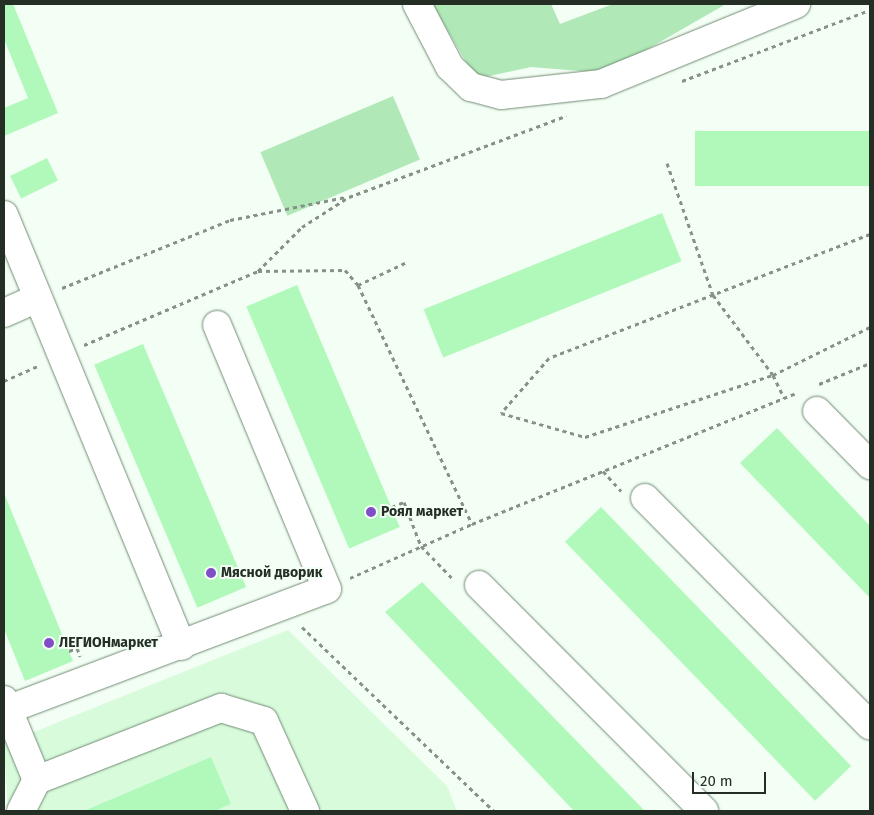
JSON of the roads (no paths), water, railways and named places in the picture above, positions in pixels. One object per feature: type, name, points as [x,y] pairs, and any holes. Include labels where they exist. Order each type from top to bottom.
[{"type":"lane","points":[[418,4],[450,67],[471,87],[501,95],[601,84],[796,4]]},
{"type":"lane","points":[[4,215],[182,646]]},
{"type":"lane","points":[[4,313],[38,298]]},
{"type":"lane","points":[[36,780],[5,707],[182,646],[327,589],[217,326]]},
{"type":"lane","points":[[811,396],[870,465]]},
{"type":"lane","points":[[645,498],[870,725]]},
{"type":"lane","points":[[478,585],[704,811]]},
{"type":"lane","points":[[21,811],[36,780],[221,708],[264,721],[305,811]]},
{"type":"place","name":"Роял маркет","points":[[371,512]]},
{"type":"place","name":"Мясной дворик","points":[[211,573]]},
{"type":"place","name":"ЛЕГИОНмаркет","points":[[49,643]]}]
